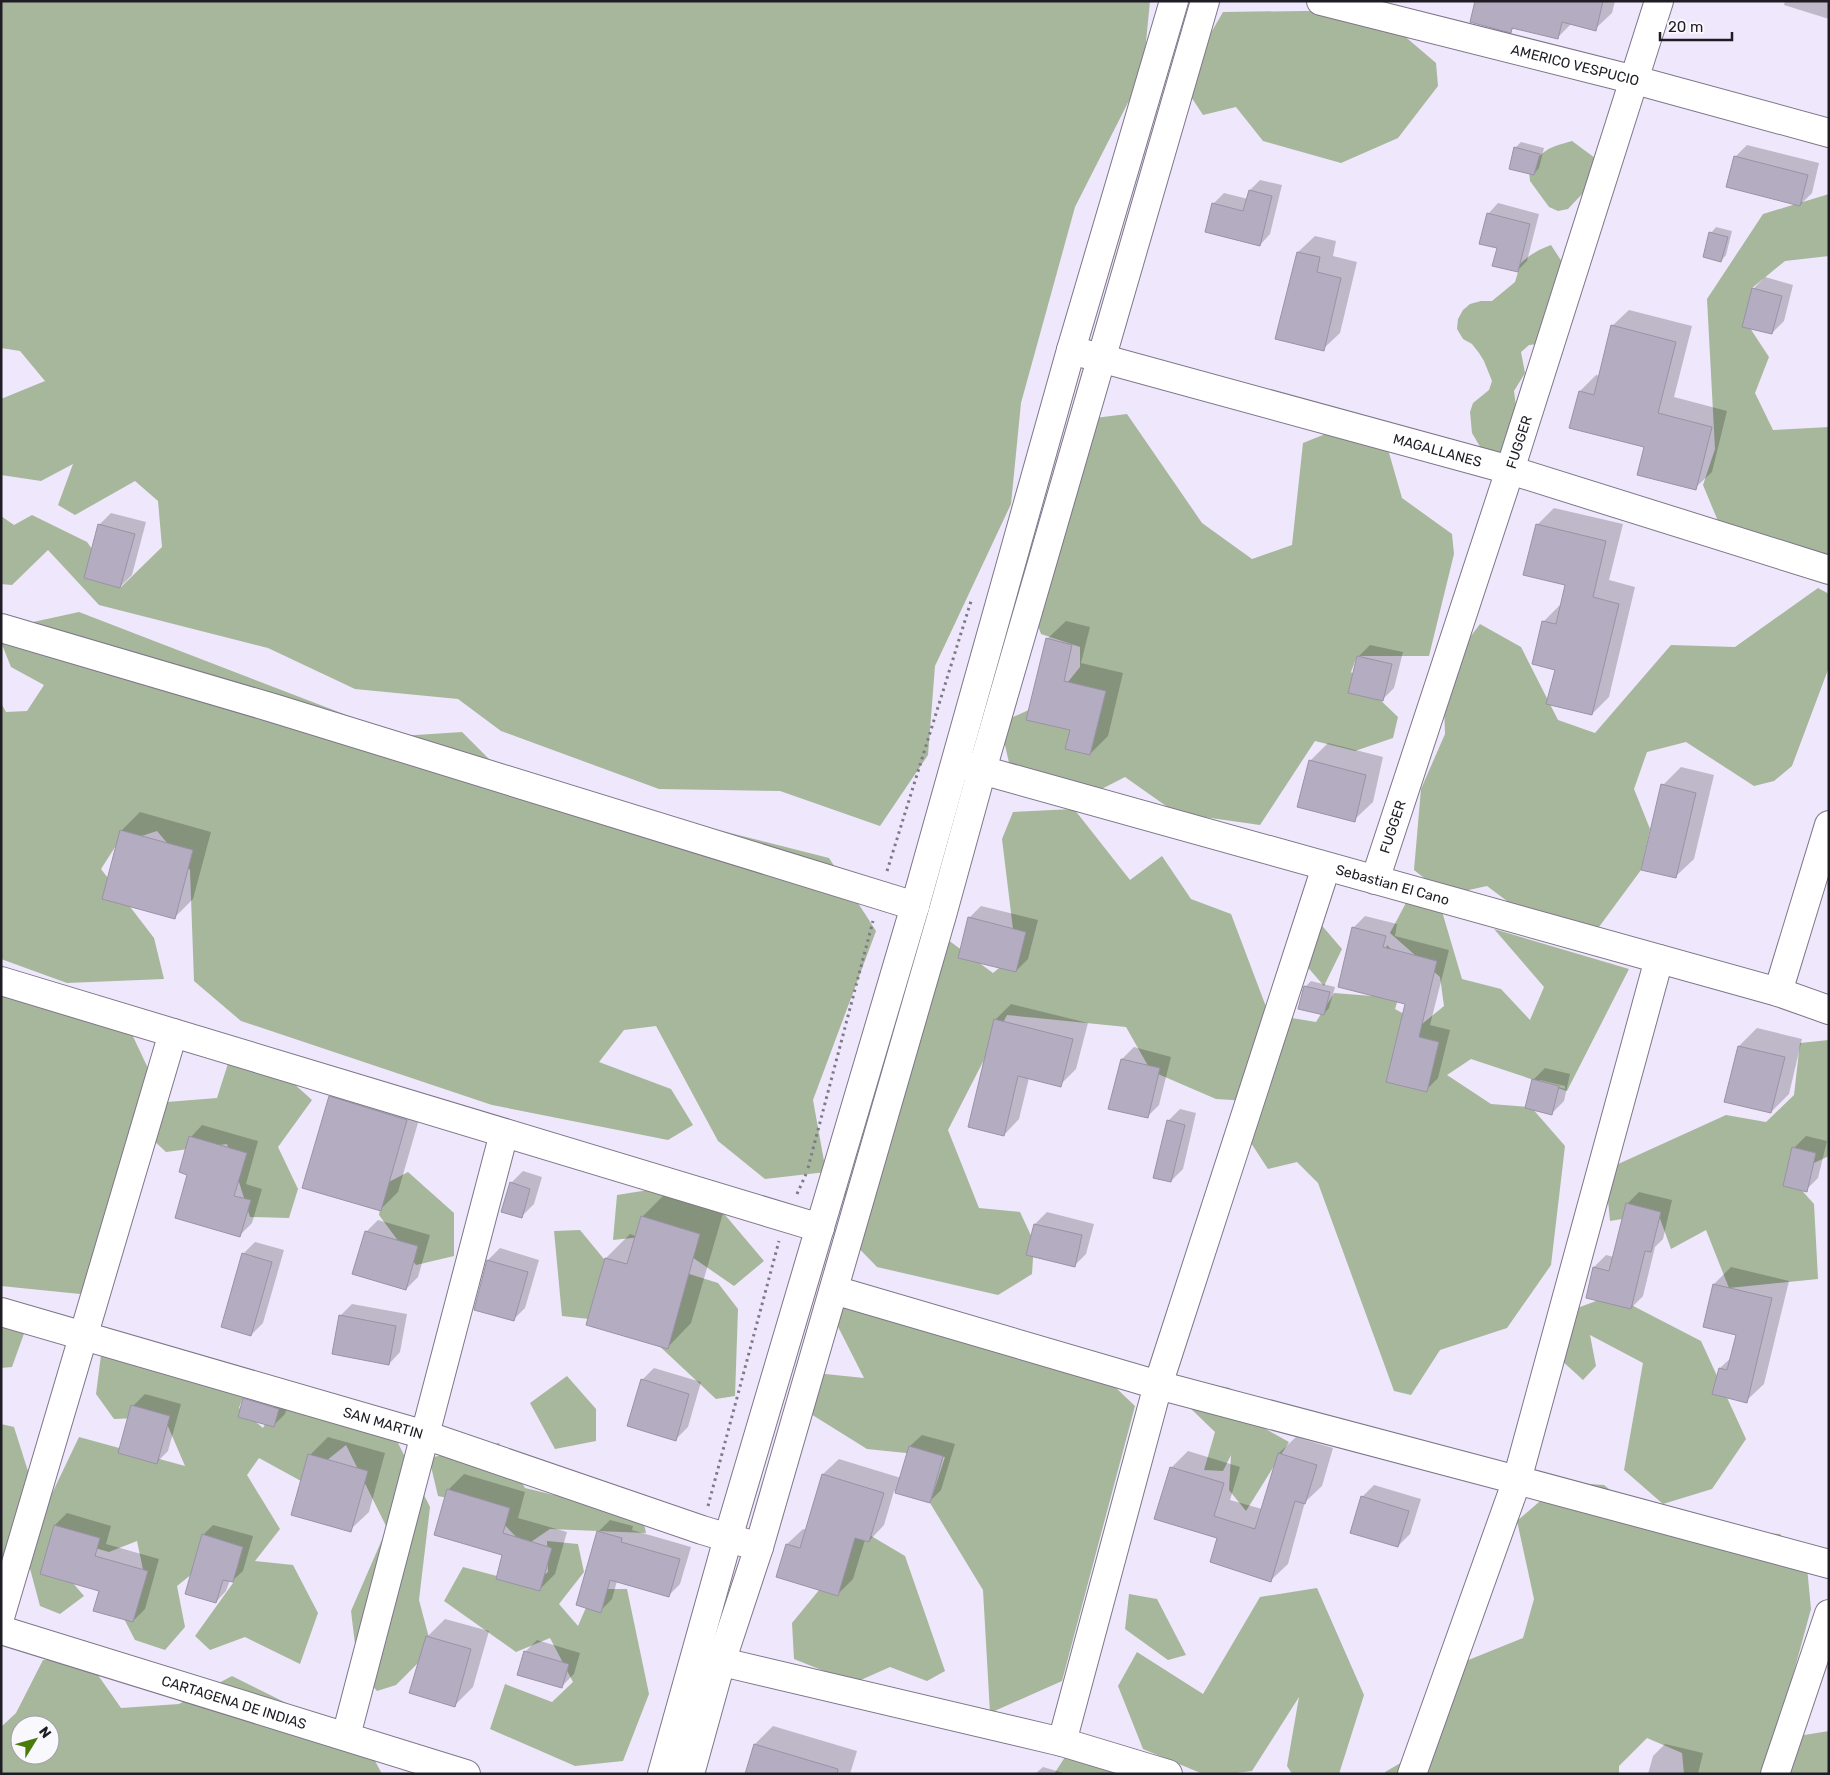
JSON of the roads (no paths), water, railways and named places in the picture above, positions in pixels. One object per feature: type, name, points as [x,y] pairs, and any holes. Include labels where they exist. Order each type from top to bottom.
[{"type":"street","points":[[690,1774],[728,1538],[915,906],[1071,350],[1174,1]]},
{"type":"street","points":[[662,1774],[708,1659],[759,1547],[1205,1]]},
{"type":"street","name":"AMERICO VESPUCIO","points":[[1321,1],[1635,80],[1829,133]]},
{"type":"street","name":"FUGGER","points":[[1375,880],[1510,470],[1659,1]]},
{"type":"street","name":"MAGALLANES","points":[[1071,350],[1510,470],[1829,570]]},
{"type":"street","points":[[1,628],[283,711],[915,906]]},
{"type":"street","name":"Sebastian El Cano","points":[[955,763],[1778,992],[1829,1010]]},
{"type":"street","points":[[1778,992],[1829,825]]},
{"type":"street","points":[[1062,1742],[1158,1385],[1326,867]]},
{"type":"street","points":[[1412,1774],[1517,1480],[1658,959]]},
{"type":"street","points":[[1,981],[820,1228]]},
{"type":"street","points":[[1,1614],[173,1033]]},
{"type":"street","points":[[346,1736],[504,1133]]},
{"type":"street","points":[[834,1290],[1158,1385],[1829,1564]]},
{"type":"street","name":"SAN MARTIN","points":[[1,1312],[426,1435],[759,1547]]},
{"type":"street","points":[[1775,1774],[1829,1614]]},
{"type":"street","name":"CARTAGENA DE INDIAS","points":[[1,1630],[466,1774]]},
{"type":"street","points":[[708,1659],[1062,1742],[1168,1774]]}]
